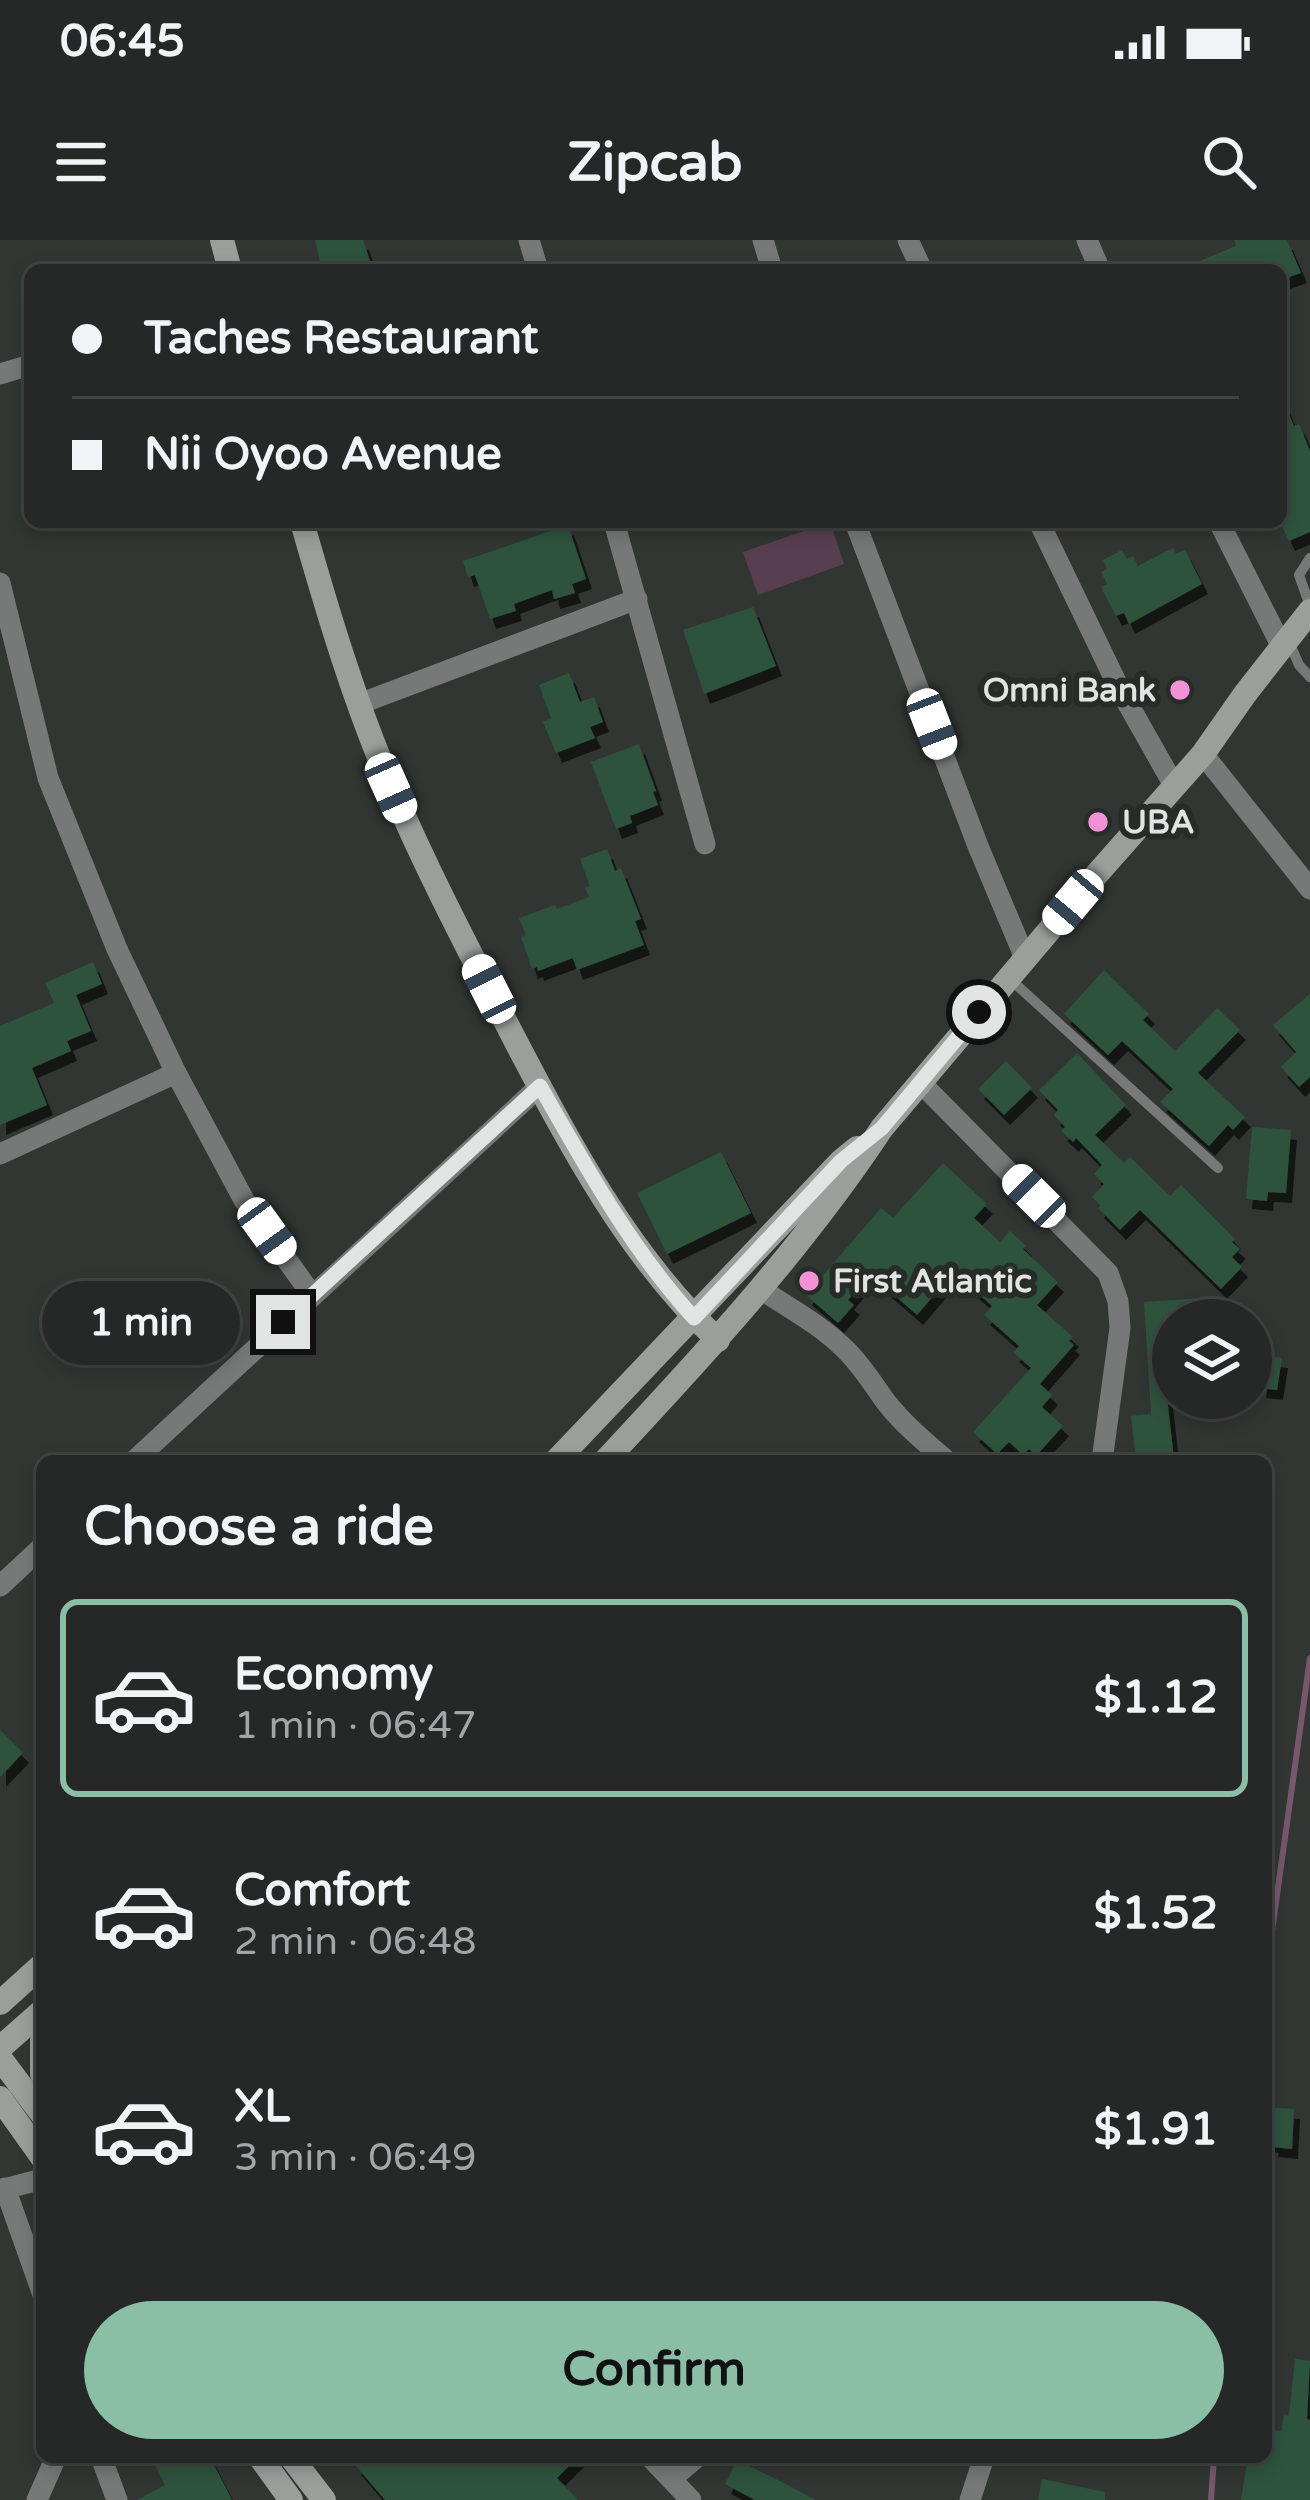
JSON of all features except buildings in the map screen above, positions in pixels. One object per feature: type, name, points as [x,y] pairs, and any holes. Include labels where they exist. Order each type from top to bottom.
[{"type":"main road","points":[[304,528],[339,651],[431,878],[540,1086],[625,1231],[659,1279],[718,1340]]},
{"type":"main road","points":[[611,1455],[762,1290],[882,1128],[1203,754],[1310,609]]},
{"type":"main road","points":[[562,1455],[841,1161],[882,1128]]},
{"type":"main road","points":[[0,2003],[36,1970]]},
{"type":"main road","points":[[0,2048],[36,2016]]},
{"type":"main road","points":[[0,2058],[36,2106]]},
{"type":"main road","points":[[0,2098],[36,2149]]},
{"type":"main road","points":[[0,2130],[36,2151]]},
{"type":"main road","points":[[264,2463],[291,2500]]},
{"type":"main road","points":[[296,2463],[324,2500]]},
{"type":"street","points":[[616,528],[705,844]]},
{"type":"street","points":[[857,528],[978,845],[1017,968]]},
{"type":"street","points":[[1042,528],[1119,688],[1174,787]]},
{"type":"street","points":[[1222,528],[1286,645]]},
{"type":"street","points":[[0,583],[48,778],[117,949],[244,1200],[312,1295]]},
{"type":"street","points":[[359,704],[637,598]]},
{"type":"street","points":[[1203,754],[1310,889]]},
{"type":"street","points":[[0,1154],[176,1073]]},
{"type":"street","points":[[920,1082],[1108,1273],[1118,1301],[1120,1328],[1103,1455]]},
{"type":"street","points":[[140,1455],[540,1086]]},
{"type":"street","points":[[762,1290],[844,1347],[870,1375],[886,1402],[940,1455]]},
{"type":"street","points":[[0,1586],[36,1553]]},
{"type":"street","points":[[36,2181],[3,2189],[36,2276]]},
{"type":"street","points":[[37,2500],[53,2463]]},
{"type":"street","points":[[103,2463],[117,2500]]},
{"type":"street","points":[[656,2463],[691,2500]]},
{"type":"street","points":[[671,2479],[690,2463]]},
{"type":"street","points":[[970,2500],[982,2463]]},
{"type":"lane","points":[[1310,558],[1299,574],[1310,609]]},
{"type":"lane","points":[[1286,645],[1310,677]]},
{"type":"lane","points":[[1017,968],[1218,1168]]},
{"type":"shaded area","points":[[813,528],[832,528],[844,564],[758,595],[743,552]]},
{"type":"waterway","points":[[1272,1931],[1310,1658]]},
{"type":"waterway","points":[[1211,2500],[1214,2463]]},
{"type":"place","name":"Omni Bank","points":[[1180,690]]},
{"type":"place","name":"UBA","points":[[1098,822]]},
{"type":"place","name":"First Atlantic","points":[[809,1281]]},
{"type":"route","points":[[283,1322],[540,1086],[625,1231],[694,1318],[841,1161],[882,1128],[979,1012]]}]
